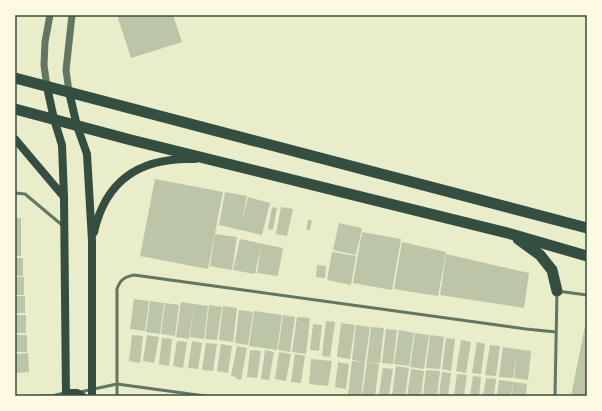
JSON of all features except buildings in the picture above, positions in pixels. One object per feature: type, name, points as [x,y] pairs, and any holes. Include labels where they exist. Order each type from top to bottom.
[{"type":"highway","points":[[15,78],[587,228]]},
{"type":"highway","points":[[15,109],[333,191],[511,234],[587,256]]},
{"type":"highway","points":[[511,234],[540,255],[552,270],[557,291]]},
{"type":"main road","points":[[47,87],[54,119],[62,145],[65,227],[66,394],[80,394]]},
{"type":"main road","points":[[69,92],[77,126],[87,154],[92,241],[92,393]]},
{"type":"main road","points":[[15,139],[64,197]]},
{"type":"main road","points":[[92,241],[96,221],[110,193],[119,182],[130,173],[142,167],[157,163],[189,158],[210,159]]},
{"type":"street","points":[[47,87],[44,65],[45,42],[50,15]]},
{"type":"street","points":[[69,92],[66,70],[72,15]]},
{"type":"lane","points":[[15,193],[25,194],[65,227]]},
{"type":"lane","points":[[117,396],[117,289],[119,282],[126,277],[134,275],[556,332]]},
{"type":"lane","points":[[555,396],[557,291],[587,295]]},
{"type":"lane","points":[[80,394],[92,393],[117,384],[205,396]]},
{"type":"lane","points":[[39,396],[66,394]]}]
